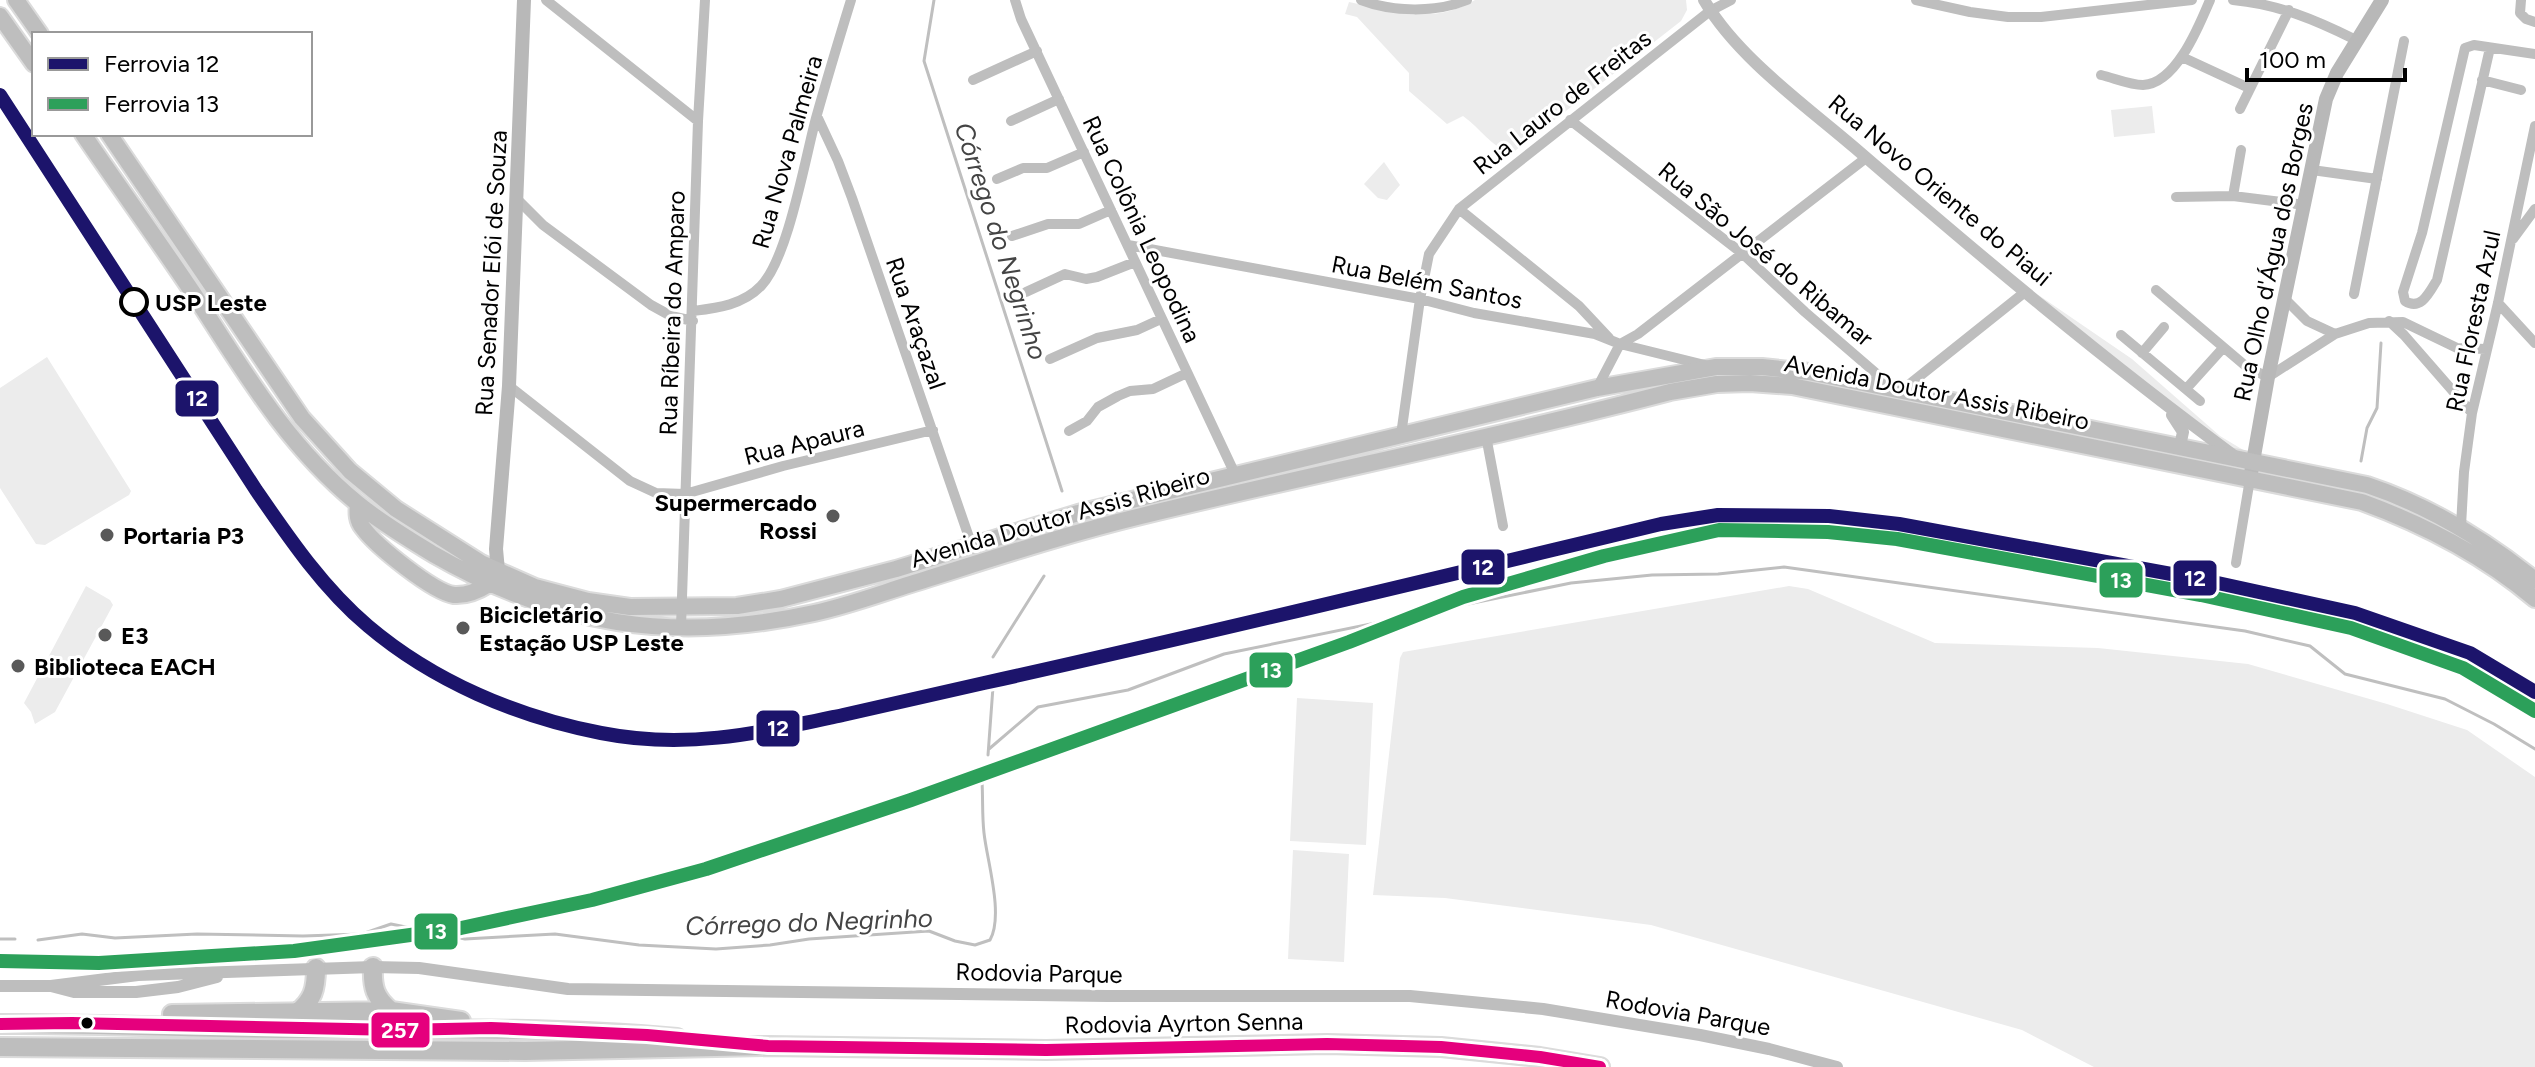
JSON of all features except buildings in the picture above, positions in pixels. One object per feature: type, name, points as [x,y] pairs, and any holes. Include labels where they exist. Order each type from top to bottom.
[{"type":"highway","points":[[373,967],[373,987],[377,997],[391,1011]]},
{"type":"highway","points":[[297,1013],[312,999],[316,968]]},
{"type":"highway","points":[[72,1023],[128,1014],[391,1011],[439,1016],[491,1028]]},
{"type":"highway","name":"Rodovia Ayrton Senna","points":[[0,1024],[398,1030],[491,1028],[647,1035],[768,1046]]},
{"type":"highway","name":"Rodovia Ayrton Senna","points":[[0,1047],[525,1051],[768,1046],[1046,1050],[1327,1044],[1441,1047],[1540,1057],[1600,1067]]},
{"type":"main road","points":[[16,0],[39,32]]},
{"type":"main road","name":"Rua Senador Elói de Souza","points":[[494,577],[509,386],[524,0]]},
{"type":"main road","name":"Rua Olho d'Água dos Borges","points":[[2247,466],[2326,99],[2337,73],[2382,0]]},
{"type":"main road","points":[[0,16],[32,61]]},
{"type":"main road","name":"Avenida Doutor Assis Ribeiro","points":[[84,136],[280,424],[302,451],[358,504],[415,543],[494,577],[588,601],[630,607],[682,608],[737,606],[781,599],[1078,513],[1235,474],[1597,388],[1716,367],[1762,367],[1809,372],[2180,446],[2247,466]]},
{"type":"main road","name":"Avenida Doutor Assis Ribeiro","points":[[110,136],[295,409],[350,471],[384,500],[481,563],[522,598],[596,619],[721,628],[821,612],[1081,531],[1670,392],[1717,384],[1750,383],[1792,386],[2367,485],[2398,495],[2461,526],[2535,580]]},
{"type":"main road","points":[[2247,466],[2362,502],[2455,542],[2485,560],[2535,599]]},
{"type":"main road","points":[[384,500],[371,499],[358,504],[358,520],[368,534],[438,591],[466,595],[494,577]]},
{"type":"main road","points":[[481,563],[496,549]]},
{"type":"street","points":[[546,0],[698,121]]},
{"type":"street","name":"Rua Ríbeira do Amparo","points":[[681,627],[705,0]]},
{"type":"street","name":"Rua Nova Palmeira","points":[[693,316],[738,302],[753,293],[769,277],[784,241],[851,0]]},
{"type":"street","name":"Rua Colônia Leopodina","points":[[1015,0],[1021,19],[1235,474]]},
{"type":"street","points":[[1361,0],[1428,8],[1456,5],[1467,0]]},
{"type":"street","name":"Rua Lauro de Freitas","points":[[1401,435],[1429,254],[1459,209],[1707,5],[1731,0]]},
{"type":"street","points":[[1916,0],[1970,12],[2041,17],[2192,0]]},
{"type":"street","points":[[2101,75],[2140,85],[2162,79],[2182,57],[2210,0]]},
{"type":"street","points":[[2233,0],[2289,10],[2356,40]]},
{"type":"street","points":[[2521,0],[2521,16],[2535,22]]},
{"type":"street","name":"Rua Novo Oriente do Piaui","points":[[1707,5],[1728,36],[1866,158],[2025,292],[2160,401],[2247,466]]},
{"type":"street","points":[[2240,109],[2289,10]]},
{"type":"street","points":[[2354,294],[2404,41]]},
{"type":"street","points":[[2490,48],[2437,280],[2423,300],[2413,305],[2405,301],[2403,292],[2422,233],[2465,48],[2470,45],[2535,54]]},
{"type":"street","points":[[973,80],[1037,51]]},
{"type":"street","points":[[2182,57],[2249,88]]},
{"type":"street","points":[[2482,80],[2521,90]]},
{"type":"street","points":[[1011,121],[1059,99]]},
{"type":"street","name":"Rua Araçazal","points":[[817,116],[847,186],[972,546]]},
{"type":"street","name":"Rua São José do Ribamar","points":[[1570,120],[1743,254],[1805,312],[1898,390]]},
{"type":"street","name":"Rua Floresta Azul","points":[[2461,526],[2472,413],[2531,164],[2535,126]]},
{"type":"street","points":[[2233,196],[2241,150]]},
{"type":"street","points":[[997,179],[1023,168],[1047,168],[1084,152]]},
{"type":"street","points":[[1597,388],[1620,344],[1638,334],[1866,158]]},
{"type":"street","points":[[2312,170],[2377,179]]},
{"type":"street","points":[[2176,197],[2233,196],[2305,205]]},
{"type":"street","points":[[517,199],[543,225],[651,305],[671,316],[693,316]]},
{"type":"street","points":[[1459,209],[1579,306],[1609,339]]},
{"type":"street","points":[[2510,243],[2535,209]]},
{"type":"street","points":[[1012,236],[1048,224],[1079,224],[1111,210]]},
{"type":"street","points":[[516,219],[543,225]]},
{"type":"street","name":"Rua Belém Santos","points":[[1128,245],[1595,334],[1620,344],[1716,367]]},
{"type":"street","points":[[1026,292],[1065,274],[1086,279],[1135,262]]},
{"type":"street","points":[[2156,290],[2250,369],[2268,377],[2335,334],[2369,323],[2403,322],[2443,344],[2486,349]]},
{"type":"street","points":[[1898,390],[2025,292]]},
{"type":"street","points":[[2284,298],[2307,321],[2335,334]]},
{"type":"street","points":[[2498,303],[2535,343]]},
{"type":"street","points":[[1050,359],[1097,338],[1137,330],[1161,319]]},
{"type":"street","points":[[2389,321],[2472,413]]},
{"type":"street","points":[[2142,353],[2164,327]]},
{"type":"street","points":[[2121,335],[2200,401]]},
{"type":"street","points":[[2186,389],[2223,348]]},
{"type":"street","points":[[1069,431],[1087,421],[1098,407],[1118,396],[1130,391],[1153,389],[1187,373]]},
{"type":"street","points":[[509,386],[635,484],[656,493],[685,494]]},
{"type":"street","name":"Rua Novo Oriente do Piaui","points":[[2160,401],[2183,432],[2180,446]]},
{"type":"street","name":"Rua Apaura","points":[[685,494],[783,466],[933,430]]},
{"type":"street","points":[[1486,436],[1503,526]]},
{"type":"street","points":[[2236,563],[2247,466]]},
{"type":"street","name":"Rodovia Parque","points":[[0,986],[51,986],[74,992],[136,992],[178,987],[236,971],[373,967],[419,968],[568,989],[1092,996],[1410,996],[1543,1009],[1769,1049],[1837,1067]]},
{"type":"shaded area","points":[[1475,0],[1686,0],[1687,10],[1681,21],[1511,154],[1498,147],[1463,116],[1447,124],[1409,91],[1409,73],[1357,17],[1345,14],[1349,2],[1397,12],[1429,14],[1460,8]]},
{"type":"shaded area","points":[[2152,106],[2155,133],[2114,137],[2111,110]]},
{"type":"shaded area","points":[[1384,162],[1400,185],[1387,200],[1378,198],[1364,184]]},
{"type":"shaded area","points":[[2037,294],[2132,359],[2220,436],[2250,454],[2217,448],[2204,433]]},
{"type":"shaded area","points":[[47,357],[131,491],[45,545],[36,544],[0,488],[0,388]]},
{"type":"shaded area","points":[[86,586],[113,605],[55,712],[35,724],[24,703]]},
{"type":"shaded area","points":[[1789,586],[1808,589],[1935,643],[2098,648],[2248,664],[2467,730],[2535,777],[2535,1067],[2094,1067],[2022,1030],[1651,925],[1445,898],[1373,895],[1403,652]]},
{"type":"shaded area","points":[[1297,698],[1373,703],[1366,845],[1290,841]]},
{"type":"shaded area","points":[[1293,850],[1349,854],[1344,962],[1288,959]]},
{"type":"waterway","name":"Córrego do Negrinho","points":[[934,0],[924,61],[1062,491]]},
{"type":"waterway","points":[[2361,461],[2367,428],[2377,408],[2381,343]]},
{"type":"waterway","points":[[989,749],[1038,707],[1128,690],[1224,654],[1571,583],[1784,567],[2245,631],[2310,646],[2345,674],[2445,699],[2535,749]]},
{"type":"waterway","name":"Córrego do Negrinho","points":[[993,657],[1044,576]]},
{"type":"waterway","name":"Córrego do Negrinho","points":[[988,755],[993,687]]},
{"type":"waterway","name":"Córrego do Negrinho","points":[[38,940],[82,934],[115,938],[197,934],[362,934],[391,924],[465,939],[555,934],[639,945],[716,949],[929,931],[975,945],[990,940],[995,917],[984,833],[982,781]]},
{"type":"waterway","name":"Córrego do Negrinho","points":[[0,939],[15,939]]},
{"type":"rail line","name":"12","points":[[0,95],[256,490],[321,579],[368,626],[420,664],[508,707],[570,726],[633,738],[663,740],[723,737],[782,728],[1154,645],[1661,524],[1718,515],[1829,516],[1899,524],[2204,580],[2355,613],[2470,653],[2535,692]]},
{"type":"rail line","name":"13","points":[[0,961],[99,963],[294,951],[461,928],[592,900],[706,869],[911,800],[1349,642],[1463,597],[1604,556],[1719,530],[1828,532],[1897,539],[2201,595],[2351,628],[2463,668],[2535,711]]},
{"type":"transit line","name":"257","points":[[0,1024],[398,1030],[491,1028],[647,1035],[768,1046],[1046,1050],[1327,1044],[1441,1047],[1540,1057],[1600,1067]]},
{"type":"place","name":"USP Leste","points":[[134,302]]},
{"type":"place","name":"Supermercado Rossi","points":[[833,516]]},
{"type":"place","name":"Portaria P3","points":[[107,535]]},
{"type":"place","name":"Bicicletário Estação USP Leste","points":[[463,628]]},
{"type":"place","name":"E3","points":[[105,635]]},
{"type":"place","name":"Biblioteca EACH","points":[[18,666]]}]
